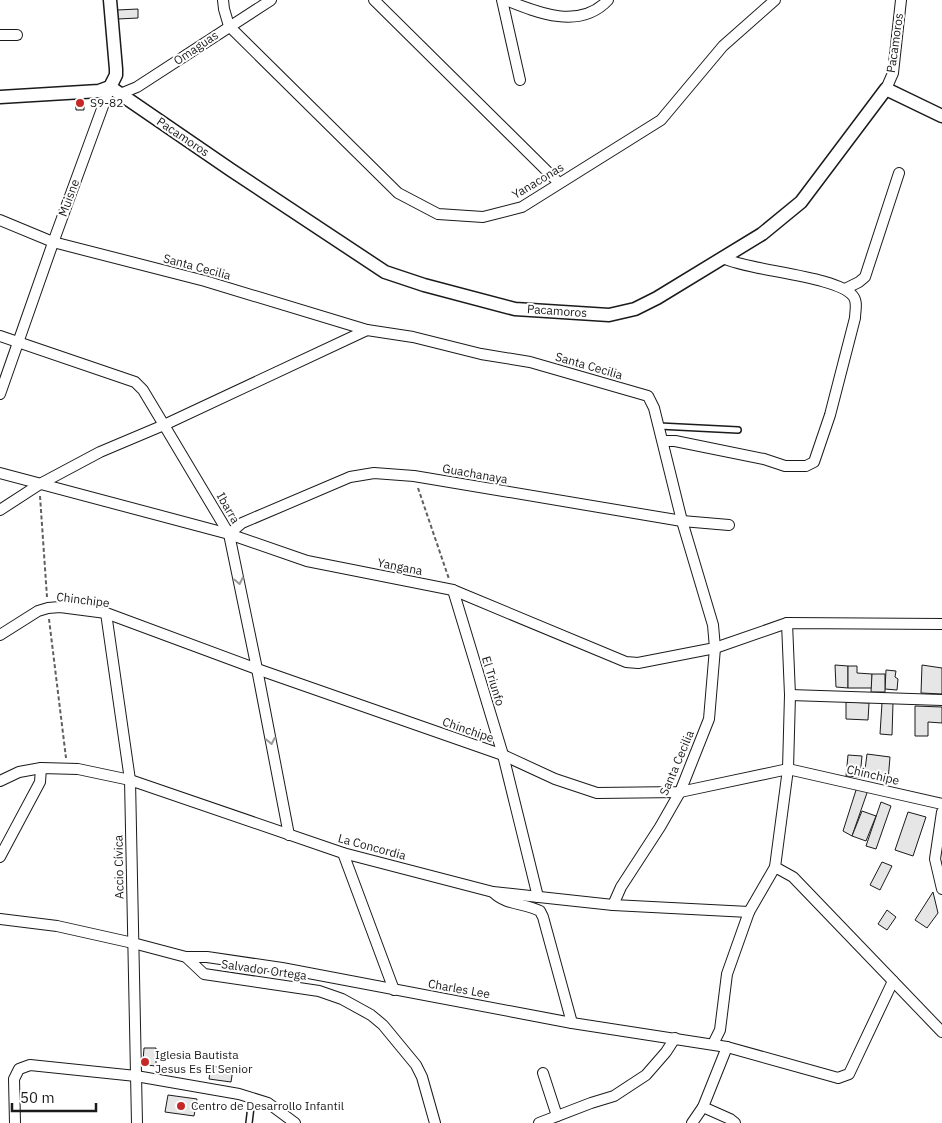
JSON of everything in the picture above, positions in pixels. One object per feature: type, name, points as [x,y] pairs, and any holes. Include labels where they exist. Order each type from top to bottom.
[{"type":"street","name":"Muisne","points":[[0,394],[53,242],[115,91],[116,69],[110,0]]},
{"type":"street","points":[[223,0],[229,26]]},
{"type":"street","name":"Omaguas","points":[[0,97],[99,90],[115,91],[137,87],[270,0]]},
{"type":"street","points":[[374,0],[558,183]]},
{"type":"street","points":[[502,0],[520,80]]},
{"type":"street","points":[[506,0],[535,12],[571,18],[587,14],[608,0]]},
{"type":"street","name":"Yanaconas","points":[[229,26],[398,193],[438,214],[483,217],[522,208],[558,183],[661,120],[723,46],[775,0]]},
{"type":"street","name":"Pacamoros","points":[[115,91],[385,272],[424,285],[515,308],[609,314],[635,309],[657,298],[762,234],[800,202],[886,89],[894,72],[901,0]]},
{"type":"street","points":[[0,35],[17,35]]},
{"type":"street","points":[[886,89],[942,116]]},
{"type":"street","points":[[845,289],[865,278],[899,172]]},
{"type":"street","name":"Santa Cecilia","points":[[0,220],[53,242],[205,281],[367,330],[413,338],[481,354],[530,362],[648,396],[654,408],[682,521],[713,625],[714,648],[709,719],[680,792],[660,827],[620,888],[613,905]]},
{"type":"street","points":[[662,441],[675,441],[764,459],[785,466],[806,466],[814,462],[830,415],[855,318],[856,303],[852,295],[845,289],[834,285],[770,269],[732,263],[723,258]]},
{"type":"street","points":[[0,510],[40,484],[100,452],[367,330]]},
{"type":"street","name":"Ibarra","points":[[0,336],[136,382],[164,424],[229,534],[257,669],[288,835]]},
{"type":"street","name":"Guachanaya","points":[[229,534],[242,523],[350,477],[374,473],[414,476],[682,521],[729,525]]},
{"type":"street","name":"Yangana","points":[[0,474],[229,534],[307,561],[452,590],[626,662],[638,663],[714,648],[787,623],[942,624]]},
{"type":"street","name":"El Triunfo","points":[[452,590],[503,755],[538,897]]},
{"type":"street","name":"Chinchipe","points":[[0,636],[38,611],[48,608],[60,607],[106,613],[257,669],[503,755],[555,779],[597,793],[680,792],[788,769],[942,804]]},
{"type":"street","name":"Accio Cívica","points":[[106,613],[130,780],[137,1123]]},
{"type":"street","points":[[714,1044],[720,1030],[726,974],[750,912],[776,867],[788,769],[790,695],[787,623]]},
{"type":"street","points":[[790,695],[942,700]]},
{"type":"street","points":[[0,857],[40,782],[41,768]]},
{"type":"street","name":"La Concordia","points":[[0,781],[19,772],[41,768],[78,769],[130,780],[343,853],[494,892],[613,905],[750,912]]},
{"type":"street","points":[[942,812],[935,859],[942,889]]},
{"type":"street","points":[[343,853],[394,990]]},
{"type":"street","points":[[776,867],[792,877],[942,1032]]},
{"type":"street","points":[[494,892],[499,898],[540,911],[572,1023]]},
{"type":"street","name":"Salvador Ortega","points":[[0,919],[57,926],[133,942],[186,957],[204,974],[319,991],[342,999],[371,1015],[392,1034],[416,1065],[422,1077],[435,1123]]},
{"type":"street","name":"Charles Lee","points":[[186,957],[208,956],[282,968],[572,1023],[714,1044],[838,1078],[850,1074],[894,981]]},
{"type":"street","points":[[539,1123],[614,1096],[646,1075],[666,1052],[675,1038]]},
{"type":"street","points":[[692,1123],[703,1107],[727,1047]]},
{"type":"street","points":[[14,1123],[14,1079],[19,1069],[30,1065],[136,1076],[239,1094],[268,1103],[295,1123]]},
{"type":"street","points":[[543,1073],[557,1116]]},
{"type":"street","points":[[703,1107],[730,1118],[735,1123]]},
{"type":"lane","points":[[659,426],[738,430]]},
{"type":"lane","points":[[249,1123],[252,1098]]},
{"type":"path","points":[[414,476],[452,590]]},
{"type":"path","points":[[40,484],[48,608],[67,769]]},
{"type":"building","points":[[138,9],[138,18],[118,19],[117,10]]},
{"type":"building","name":"S9-82","points":[[75,96],[84,96],[84,110],[76,110]]},
{"type":"building","points":[[835,665],[848,666],[848,688],[836,687]]},
{"type":"building","points":[[922,665],[942,668],[942,694],[921,693]]},
{"type":"building","points":[[848,666],[857,666],[857,673],[872,674],[872,688],[848,688]]},
{"type":"building","points":[[886,670],[896,671],[895,677],[898,679],[897,690],[885,689]]},
{"type":"building","points":[[872,674],[885,674],[885,692],[871,692]]},
{"type":"building","points":[[846,702],[869,703],[868,720],[846,719]]},
{"type":"building","points":[[882,703],[893,703],[892,735],[880,734]]},
{"type":"building","points":[[915,706],[942,707],[942,723],[928,722],[928,736],[915,736]]},
{"type":"building","points":[[867,754],[890,757],[888,781],[864,778]]},
{"type":"building","points":[[848,755],[862,756],[860,777],[846,776]]},
{"type":"building","points":[[857,787],[868,790],[852,836],[843,831]]},
{"type":"building","points":[[881,802],[891,806],[876,849],[866,846]]},
{"type":"building","points":[[862,811],[876,816],[866,841],[852,836]]},
{"type":"building","points":[[908,812],[926,817],[913,856],[895,850]]},
{"type":"building","points":[[882,862],[892,866],[880,890],[870,885]]},
{"type":"building","points":[[933,892],[938,913],[927,928],[915,920]]},
{"type":"building","points":[[887,910],[896,917],[887,930],[878,924]]},
{"type":"building","points":[[144,1048],[156,1048],[156,1066],[146,1065],[143,1061]]},
{"type":"building","points":[[211,1066],[233,1069],[231,1082],[209,1079]]},
{"type":"building","name":"Centro de Desarrollo Infantil","points":[[168,1095],[197,1099],[194,1116],[165,1112]]},
{"type":"place","name":"S9-82","points":[[80,103]]},
{"type":"place","name":"Iglesia Bautista Jesus Es El Senior","points":[[145,1062]]},
{"type":"place","name":"Centro de Desarrollo Infantil","points":[[181,1106]]}]
